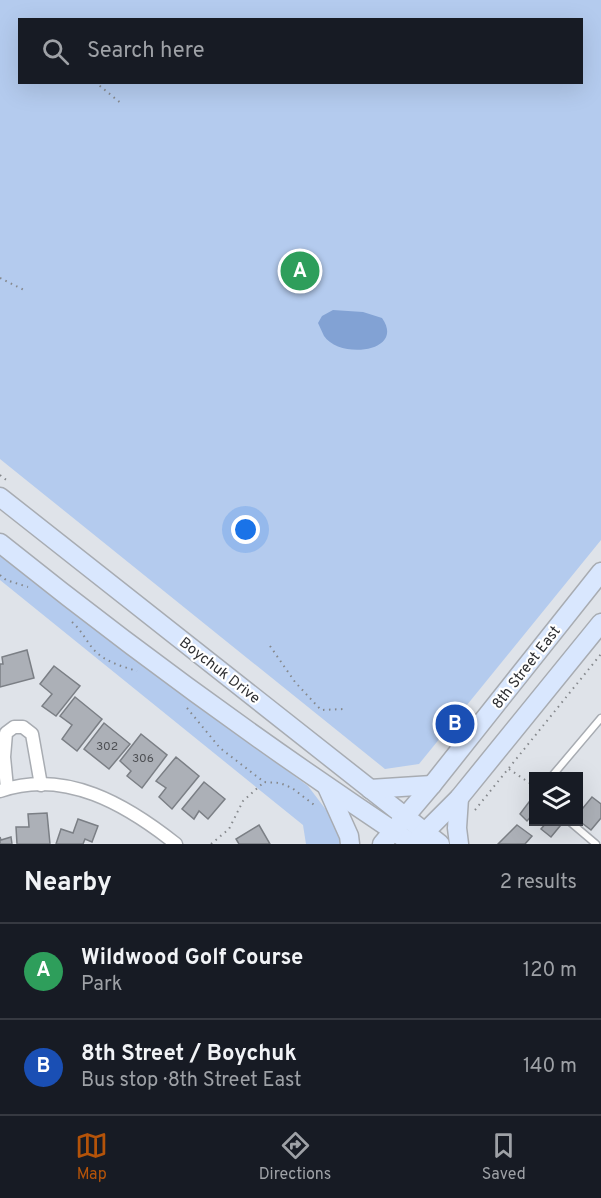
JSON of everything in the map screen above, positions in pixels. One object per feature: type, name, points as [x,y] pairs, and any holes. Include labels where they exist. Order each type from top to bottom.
[{"type":"main road","name":"Boychuk Drive","points":[[0,496],[406,817],[418,840]]},
{"type":"main road","name":"Boychuk Drive","points":[[0,543],[133,648],[327,787],[388,837],[440,844]]},
{"type":"main road","name":"8th Street East","points":[[388,837],[601,572]]},
{"type":"main road","name":"8th Street East","points":[[418,840],[459,798],[601,623]]},
{"type":"main road","points":[[370,789],[432,785]]},
{"type":"main road","points":[[327,787],[349,836],[350,844]]},
{"type":"main road","points":[[459,798],[457,828],[459,844]]},
{"type":"street","points":[[41,785],[32,734],[23,727],[14,727],[6,734],[4,789],[41,785],[82,789],[104,797],[145,821],[176,844]]},
{"type":"lane","points":[[556,772],[601,718]]},
{"type":"lane","points":[[575,826],[596,844]]},
{"type":"path","points":[[97,84],[122,104]]},
{"type":"path","points":[[0,278],[24,290]]},
{"type":"path","points":[[0,575],[6,580],[30,587]]},
{"type":"path","points":[[71,621],[79,628],[94,650],[111,663],[139,671]]},
{"type":"path","points":[[270,646],[295,682],[321,710],[344,709]]},
{"type":"path","points":[[472,813],[601,654]]},
{"type":"path","points":[[181,704],[188,709],[220,748],[264,783],[280,783],[292,788],[320,809]]},
{"type":"path","points":[[508,768],[529,783]]},
{"type":"path","points":[[211,844],[229,829],[243,801],[264,783]]},
{"type":"shaded area","points":[[0,0],[601,0],[601,540],[419,764],[385,769],[0,459]]},
{"type":"shaded area","points":[[333,310],[363,312],[382,318],[387,330],[385,339],[368,349],[356,350],[332,344],[324,336],[318,323],[322,316]]},
{"type":"shaded area","points":[[0,552],[88,624],[308,786],[336,823],[342,844],[306,844],[303,825],[0,580]]},
{"type":"building","points":[[27,650],[34,678],[0,687],[2,657]]},
{"type":"building","points":[[54,666],[80,686],[56,716],[42,706],[52,694],[40,684]]},
{"type":"building","points":[[75,697],[102,719],[77,751],[62,739],[72,725],[60,716]]},
{"type":"building","points":[[104,723],[130,744],[109,769],[84,749]]},
{"type":"building","points":[[141,734],[167,755],[142,788],[127,776],[131,771],[120,761]]},
{"type":"building","points":[[176,757],[199,776],[172,809],[159,797],[166,788],[156,781]]},
{"type":"building","points":[[204,782],[225,799],[208,819],[199,811],[194,819],[182,809]]},
{"type":"building","points":[[592,797],[601,804],[601,818],[591,830],[583,824],[583,808]]},
{"type":"building","points":[[529,802],[529,819],[527,821],[520,814]]},
{"type":"building","points":[[47,813],[50,844],[17,844],[16,827],[29,827],[28,814]]},
{"type":"building","points":[[78,819],[98,826],[92,842],[85,839],[83,844],[56,844],[61,829],[73,833]]},
{"type":"building","points":[[259,825],[270,844],[239,844],[236,839]]},
{"type":"building","points":[[517,825],[532,836],[525,844],[498,844]]},
{"type":"building","points":[[544,826],[560,826],[551,837],[541,829]]},
{"type":"building","points":[[0,837],[1,840],[11,837],[12,844],[0,844]]},
{"type":"place","name":"Wildwood Golf Course","points":[[300,271]]},
{"type":"place","name":"8th Street / Boychuk","points":[[455,724]]}]
